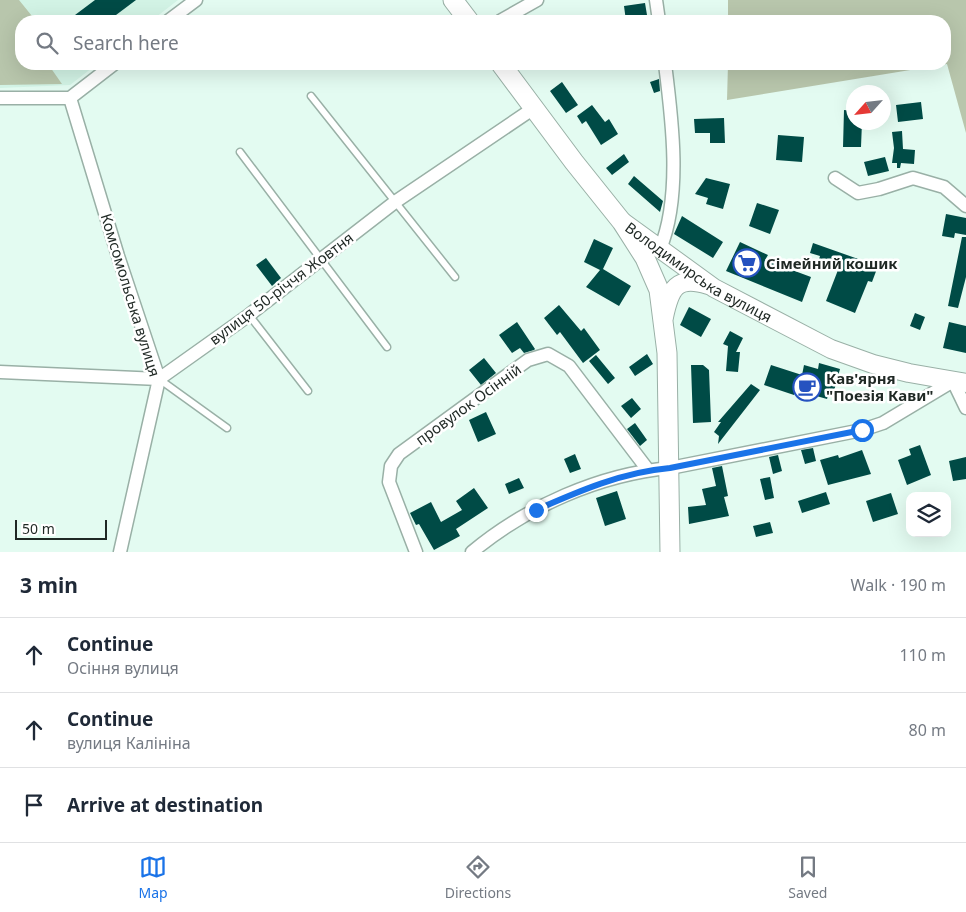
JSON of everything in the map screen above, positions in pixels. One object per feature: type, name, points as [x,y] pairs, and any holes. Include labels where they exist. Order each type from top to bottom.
[{"type":"main road","points":[[453,0],[464,15]]},
{"type":"main road","name":"Володимирська вулиця","points":[[506,70],[622,222]]},
{"type":"main road","points":[[622,222],[645,258],[659,290],[664,317],[667,353],[670,468],[670,552]]},
{"type":"street","points":[[176,15],[196,0]]},
{"type":"street","points":[[511,15],[537,0]]},
{"type":"street","points":[[656,0],[658,15]]},
{"type":"street","points":[[0,98],[70,98],[106,70]]},
{"type":"street","points":[[660,249],[668,218],[674,168],[666,70]]},
{"type":"street","name":"Комсомольська вулиця","points":[[70,98],[118,256],[159,379],[120,552]]},
{"type":"street","name":"вулиця 50-річчя Жовтня","points":[[159,379],[249,315],[321,257],[395,202],[534,108]]},
{"type":"street","points":[[836,178],[858,192],[880,190],[913,178],[944,187],[966,206]]},
{"type":"street","name":"Володимирська вулиця","points":[[622,222],[711,286],[831,349],[900,371],[960,382]]},
{"type":"street","points":[[664,317],[668,298],[674,288],[684,282],[711,286]]},
{"type":"street","name":"провулок Осінній","points":[[416,552],[389,482],[391,466],[399,454],[528,360],[548,354],[569,366],[648,470]]},
{"type":"street","points":[[0,372],[159,379]]},
{"type":"street","points":[[472,552],[536,510],[599,484],[648,470],[670,468],[862,430],[883,424],[960,382],[966,408]]},
{"type":"lane","points":[[311,96],[455,277]]},
{"type":"lane","points":[[240,152],[388,348]]},
{"type":"lane","points":[[249,315],[308,391]]},
{"type":"lane","points":[[159,379],[227,428]]},
{"type":"shaded area","points":[[0,0],[178,0],[159,15],[15,15],[15,70],[89,70],[70,85],[0,88]]},
{"type":"shaded area","points":[[0,0],[19,0],[31,15],[15,15],[15,70],[52,70],[62,84],[0,85]]},
{"type":"shaded area","points":[[728,0],[966,0],[966,133],[949,70],[951,70],[951,15],[728,15]]},
{"type":"shaded area","points":[[728,70],[910,70],[727,100]]},
{"type":"building","points":[[95,0],[136,0],[116,15],[75,15]]},
{"type":"building","points":[[645,3],[647,15],[625,15],[624,6]]},
{"type":"building","points":[[659,79],[660,91],[654,93],[650,82]]},
{"type":"building","points":[[562,82],[578,105],[566,113],[550,91]]},
{"type":"building","points":[[921,102],[923,119],[898,122],[896,105]]},
{"type":"building","points":[[592,105],[605,122],[609,119],[618,134],[601,145],[586,121],[582,124],[577,116]]},
{"type":"building","points":[[844,110],[846,110],[846,130],[862,130],[861,147],[843,147]]},
{"type":"building","points":[[724,118],[725,143],[710,143],[710,133],[695,133],[694,119]]},
{"type":"building","points":[[902,131],[903,149],[915,150],[914,164],[901,163],[900,168],[897,168],[897,163],[892,163],[894,148],[892,132]]},
{"type":"building","points":[[778,135],[804,137],[802,162],[776,160]]},
{"type":"building","points":[[624,154],[629,162],[612,175],[606,168]]},
{"type":"building","points":[[885,157],[889,171],[868,176],[864,162]]},
{"type":"building","points":[[634,176],[663,201],[660,212],[628,184]]},
{"type":"building","points":[[706,178],[730,184],[723,209],[706,204],[708,198],[695,194]]},
{"type":"building","points":[[757,203],[779,210],[770,234],[749,226]]},
{"type":"building","points":[[946,214],[966,218],[966,235],[955,233],[954,238],[942,236]]},
{"type":"building","points":[[682,216],[723,242],[713,258],[674,234]]},
{"type":"building","points":[[962,237],[966,237],[966,277],[958,308],[948,306]]},
{"type":"building","points":[[594,239],[613,248],[603,269],[631,286],[619,306],[586,287],[600,270],[584,262]]},
{"type":"building","points":[[740,242],[768,255],[765,260],[811,277],[802,302],[726,271]]},
{"type":"building","points":[[813,243],[878,266],[872,282],[868,281],[855,313],[826,301],[838,270],[818,263],[820,256],[810,253]]},
{"type":"building","points":[[266,258],[281,278],[272,286],[256,265]]},
{"type":"building","points":[[559,305],[581,331],[584,328],[600,350],[583,363],[560,332],[557,335],[544,318]]},
{"type":"building","points":[[689,307],[711,319],[701,337],[680,325]]},
{"type":"building","points":[[915,313],[925,317],[920,330],[910,326]]},
{"type":"building","points":[[517,322],[534,350],[524,353],[520,348],[512,353],[499,335]]},
{"type":"building","points":[[949,322],[966,326],[966,353],[943,348]]},
{"type":"building","points":[[730,331],[743,338],[736,352],[740,352],[738,372],[726,371],[728,346],[723,344]]},
{"type":"building","points":[[647,354],[653,364],[635,376],[629,367]]},
{"type":"building","points":[[596,355],[615,378],[608,384],[589,361]]},
{"type":"building","points":[[484,358],[496,373],[481,385],[469,370]]},
{"type":"building","points":[[819,363],[840,369],[834,391],[830,390],[827,399],[795,390],[794,395],[764,385],[771,365],[802,375],[804,365],[818,369]]},
{"type":"building","points":[[691,365],[703,365],[709,370],[711,422],[693,423]]},
{"type":"building","points":[[751,384],[760,390],[718,444],[719,436],[714,432],[721,422],[718,422]]},
{"type":"building","points":[[632,398],[641,409],[631,418],[621,406]]},
{"type":"building","points":[[486,412],[496,434],[478,442],[469,420]]},
{"type":"building","points":[[635,423],[647,440],[640,446],[627,429]]},
{"type":"building","points":[[920,445],[931,475],[907,485],[898,460],[911,455],[909,449]]},
{"type":"building","points":[[813,448],[816,461],[805,464],[801,450]]},
{"type":"building","points":[[862,450],[871,474],[828,485],[820,460],[838,455],[839,458]]},
{"type":"building","points":[[575,454],[581,469],[570,473],[564,459]]},
{"type":"building","points":[[778,455],[782,471],[773,474],[769,457]]},
{"type":"building","points":[[966,457],[966,479],[953,481],[949,461]]},
{"type":"building","points":[[722,466],[728,496],[724,497],[729,516],[689,524],[688,507],[706,505],[702,489],[716,486],[712,468]]},
{"type":"building","points":[[770,477],[774,498],[765,500],[760,479]]},
{"type":"building","points":[[519,478],[524,488],[509,494],[505,484]]},
{"type":"building","points":[[474,488],[488,508],[456,529],[460,536],[434,550],[419,524],[416,525],[410,513],[431,502],[441,522],[462,510],[456,501]]},
{"type":"building","points":[[617,491],[626,519],[605,526],[596,498]]},
{"type":"building","points":[[826,492],[830,504],[802,513],[798,501]]},
{"type":"building","points":[[891,493],[898,514],[873,522],[866,501]]},
{"type":"building","points":[[770,522],[773,533],[756,537],[753,526]]},
{"type":"place","name":"Сімейний кошик","points":[[747,263]]},
{"type":"place","name":"Кав'ярня \"Поезія Кави\"","points":[[807,387]]},
{"type":"route","points":[[536,510],[599,484],[648,470],[670,468],[862,430]]}]
